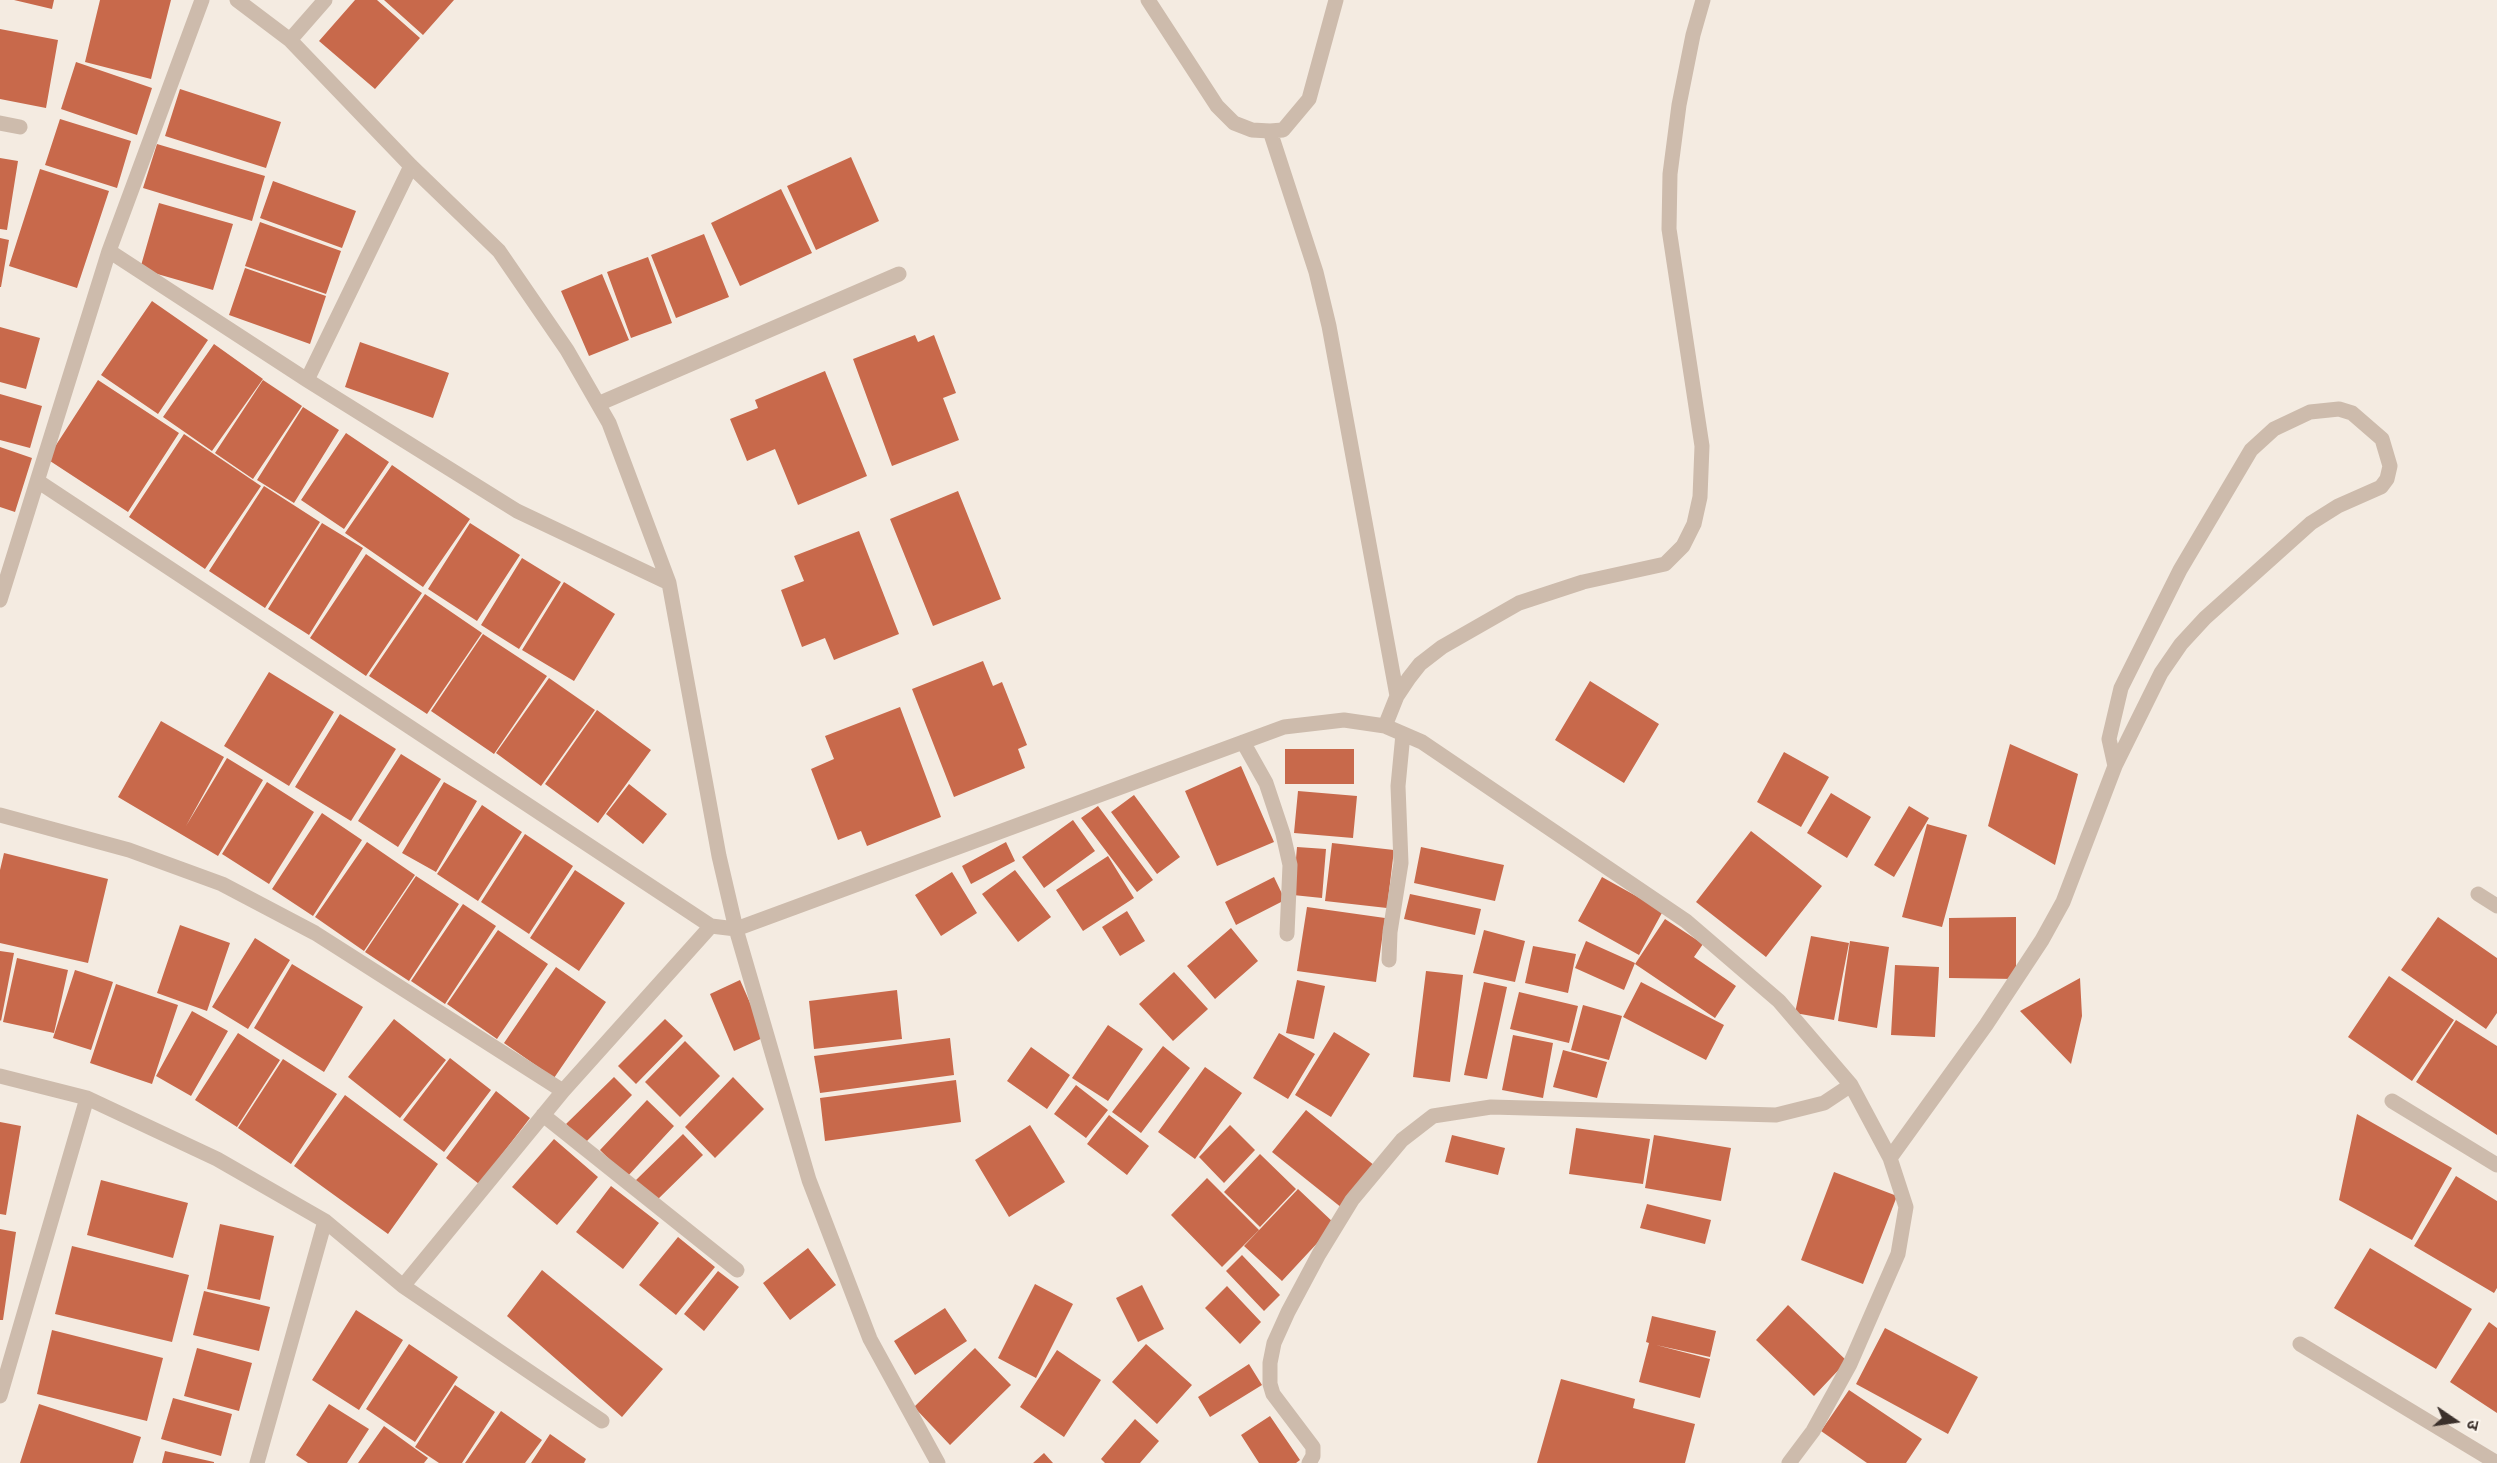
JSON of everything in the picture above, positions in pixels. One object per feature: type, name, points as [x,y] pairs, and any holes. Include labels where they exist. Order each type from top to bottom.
[{"type":"street","points":[[0,600],[39,482],[109,251],[202,0]]},
{"type":"street","points":[[237,0],[290,40],[411,166],[499,251],[567,350],[609,423],[669,583],[719,856],[736,929],[809,1180],[870,1340],[938,1463]]},
{"type":"street","points":[[290,40],[325,0]]},
{"type":"street","points":[[1148,0],[1217,106],[1234,123],[1252,129],[1270,131],[1283,130],[1309,99],[1336,0]]},
{"type":"street","points":[[1385,726],[1397,696],[1420,664],[1442,647],[1519,603],[1583,582],[1665,564],[1683,546],[1694,524],[1700,497],[1702,446],[1669,229],[1670,174],[1679,105],[1693,35],[1703,0]]},
{"type":"street","points":[[0,123],[20,127]]},
{"type":"street","points":[[1270,131],[1313,261],[1329,326],[1397,696]]},
{"type":"street","points":[[307,380],[411,166]]},
{"type":"street","points":[[109,251],[307,380],[517,510],[669,583]]},
{"type":"street","points":[[598,404],[899,274]]},
{"type":"street","points":[[1890,1158],[1992,1016],[2042,940],[2063,902],[2115,766],[2161,673],[2181,644],[2205,618],[2311,523],[2338,506],[2381,487],[2387,479],[2390,466],[2382,439],[2352,413],[2339,409],[2310,412],[2274,429],[2251,450],[2180,570],[2121,688],[2109,739],[2115,766]]},
{"type":"street","points":[[39,482],[711,927],[736,929],[1284,727],[1344,720],[1385,726],[1422,742],[1686,921],[1779,1000],[1851,1085],[1890,1158],[1906,1207],[1899,1254],[1850,1364],[1813,1431],[1789,1463]]},
{"type":"street","points":[[1389,960],[1390,932],[1401,863],[1398,786],[1403,734]]},
{"type":"street","points":[[1243,742],[1266,783],[1283,834],[1290,865],[1287,934]]},
{"type":"street","points":[[0,815],[129,850],[222,884],[315,933],[563,1091]]},
{"type":"street","points":[[2478,894],[2497,906]]},
{"type":"street","points":[[403,1287],[563,1091],[711,927]]},
{"type":"street","points":[[0,1076],[87,1098],[217,1159],[325,1221],[403,1287],[602,1421]]},
{"type":"street","points":[[1309,1463],[1313,1456],[1313,1447],[1273,1394],[1270,1384],[1270,1363],[1274,1343],[1319,1254],[1352,1200],[1402,1140],[1433,1116],[1491,1107],[1776,1115],[1824,1103],[1851,1085]]},
{"type":"street","points":[[0,1396],[7,1346],[87,1098]]},
{"type":"street","points":[[2392,1101],[2497,1165]]},
{"type":"street","points":[[543,1115],[737,1270]]},
{"type":"street","points":[[257,1463],[325,1221]]},
{"type":"street","points":[[2300,1344],[2497,1463]]},
{"type":"building","points":[[14,0],[54,0],[52,9]]},
{"type":"building","points":[[100,0],[171,0],[151,79],[85,62]]},
{"type":"building","points":[[355,0],[377,0],[420,38],[375,89],[319,41]]},
{"type":"building","points":[[384,0],[454,0],[423,35]]},
{"type":"building","points":[[0,29],[58,40],[46,108],[0,99]]},
{"type":"building","points":[[76,62],[152,88],[137,135],[61,109]]},
{"type":"building","points":[[180,89],[281,122],[266,168],[165,136]]},
{"type":"building","points":[[60,119],[131,141],[117,188],[45,165]]},
{"type":"building","points":[[157,144],[265,176],[252,221],[143,188]]},
{"type":"building","points":[[851,157],[879,221],[816,250],[787,186]]},
{"type":"building","points":[[0,158],[18,161],[7,230],[0,229]]},
{"type":"building","points":[[40,169],[109,191],[77,288],[9,266]]},
{"type":"building","points":[[273,181],[356,211],[342,248],[260,218]]},
{"type":"building","points":[[781,189],[812,253],[740,286],[711,223]]},
{"type":"building","points":[[159,203],[233,224],[213,290],[140,269]]},
{"type":"building","points":[[260,222],[341,251],[326,294],[245,266]]},
{"type":"building","points":[[704,234],[729,297],[676,318],[651,255]]},
{"type":"building","points":[[0,238],[9,240],[1,287],[0,287]]},
{"type":"building","points":[[648,257],[672,323],[631,338],[607,272]]},
{"type":"building","points":[[245,268],[326,296],[310,344],[229,315]]},
{"type":"building","points":[[602,274],[629,340],[589,356],[561,291]]},
{"type":"building","points":[[152,301],[208,340],[158,414],[101,375]]},
{"type":"building","points":[[0,327],[40,338],[26,389],[0,382]]},
{"type":"building","points":[[915,335],[918,342],[934,335],[956,393],[943,398],[959,440],[892,466],[853,359]]},
{"type":"building","points":[[360,342],[449,373],[433,418],[345,387]]},
{"type":"building","points":[[214,344],[263,379],[212,451],[163,417]]},
{"type":"building","points":[[825,371],[867,476],[798,505],[775,449],[747,461],[730,419],[758,408],[755,400]]},
{"type":"building","points":[[98,380],[179,433],[128,512],[47,459]]},
{"type":"building","points":[[263,380],[302,406],[253,479],[215,453]]},
{"type":"building","points":[[0,394],[42,406],[30,448],[0,440]]},
{"type":"building","points":[[303,407],[339,430],[294,503],[257,480]]},
{"type":"building","points":[[346,433],[389,462],[344,529],[301,500]]},
{"type":"building","points":[[184,434],[261,486],[205,569],[129,517]]},
{"type":"building","points":[[0,447],[32,458],[15,512],[0,507]]},
{"type":"building","points":[[392,465],[470,519],[423,587],[345,533]]},
{"type":"building","points":[[264,486],[320,522],[265,608],[209,571]]},
{"type":"building","points":[[958,491],[1001,599],[933,626],[890,519]]},
{"type":"building","points":[[322,523],[363,548],[309,635],[268,609]]},
{"type":"building","points":[[470,523],[520,555],[477,621],[428,589]]},
{"type":"building","points":[[859,531],[899,634],[834,660],[825,638],[802,647],[781,590],[804,581],[794,556]]},
{"type":"building","points":[[366,554],[422,593],[366,676],[310,638]]},
{"type":"building","points":[[522,558],[561,582],[519,649],[481,625]]},
{"type":"building","points":[[564,582],[615,614],[574,681],[522,650]]},
{"type":"building","points":[[425,594],[482,633],[427,714],[369,676]]},
{"type":"building","points":[[483,634],[547,676],[494,754],[431,711]]},
{"type":"building","points":[[983,661],[993,686],[1002,682],[1027,745],[1018,749],[1025,768],[954,797],[912,689]]},
{"type":"building","points":[[269,672],[334,712],[289,786],[224,746]]},
{"type":"building","points":[[549,678],[595,710],[541,786],[496,753]]},
{"type":"building","points":[[1590,681],[1659,724],[1624,783],[1555,740]]},
{"type":"building","points":[[900,707],[941,817],[867,846],[861,831],[838,840],[811,769],[834,759],[825,736]]},
{"type":"building","points":[[597,710],[651,750],[598,823],[545,784]]},
{"type":"building","points":[[340,714],[396,749],[351,821],[295,787]]},
{"type":"building","points":[[161,721],[224,757],[186,826],[227,758],[263,780],[218,856],[118,797]]},
{"type":"building","points":[[2010,744],[2078,774],[2055,865],[1988,826]]},
{"type":"building","points":[[1285,749],[1354,749],[1354,784],[1285,784]]},
{"type":"building","points":[[1784,752],[1829,777],[1801,827],[1757,802]]},
{"type":"building","points":[[401,754],[441,779],[398,847],[358,821]]},
{"type":"building","points":[[1241,766],[1274,842],[1217,866],[1185,791]]},
{"type":"building","points":[[267,782],[314,812],[269,884],[222,854]]},
{"type":"building","points":[[444,782],[477,801],[436,872],[402,853]]},
{"type":"building","points":[[629,784],[667,814],[643,844],[606,814]]},
{"type":"building","points":[[1298,791],[1357,796],[1353,838],[1294,833]]},
{"type":"building","points":[[1831,793],[1871,817],[1847,858],[1807,833]]},
{"type":"building","points":[[1134,795],[1180,857],[1157,874],[1111,812]]},
{"type":"building","points":[[482,805],[522,832],[478,901],[437,874]]},
{"type":"building","points":[[1098,806],[1153,880],[1137,892],[1081,818]]},
{"type":"building","points":[[1909,806],[1929,818],[1894,877],[1874,865]]},
{"type":"building","points":[[322,813],[362,840],[313,916],[272,889]]},
{"type":"building","points":[[1073,820],[1095,851],[1044,888],[1022,857]]},
{"type":"building","points":[[1927,824],[1967,835],[1942,927],[1902,917]]},
{"type":"building","points":[[1751,831],[1822,886],[1766,957],[1696,902]]},
{"type":"building","points":[[525,834],[573,866],[529,934],[481,902]]},
{"type":"building","points":[[367,842],[415,875],[364,951],[315,917]]},
{"type":"building","points":[[1006,842],[1015,861],[971,884],[962,866]]},
{"type":"building","points":[[1332,843],[1394,850],[1387,908],[1325,901]]},
{"type":"building","points":[[1297,847],[1326,849],[1322,898],[1293,895]]},
{"type":"building","points":[[1421,847],[1504,865],[1495,901],[1414,883]]},
{"type":"building","points":[[4,853],[108,879],[88,963],[0,943],[0,870]]},
{"type":"building","points":[[1108,856],[1134,898],[1083,931],[1056,890]]},
{"type":"building","points":[[575,870],[625,903],[579,971],[530,938]]},
{"type":"building","points":[[1015,870],[1051,917],[1018,942],[982,894]]},
{"type":"building","points":[[952,872],[977,913],[941,936],[915,895]]},
{"type":"building","points":[[416,876],[459,904],[409,981],[365,952]]},
{"type":"building","points":[[1274,877],[1285,900],[1236,925],[1225,902]]},
{"type":"building","points":[[1602,877],[1663,911],[1639,955],[1578,921]]},
{"type":"building","points":[[1410,894],[1481,909],[1475,935],[1404,919]]},
{"type":"building","points":[[463,904],[496,926],[445,1004],[411,981]]},
{"type":"building","points":[[1307,907],[1385,918],[1376,982],[1297,971]]},
{"type":"building","points":[[1127,911],[1145,941],[1120,956],[1102,927]]},
{"type":"building","points":[[2016,917],[2016,979],[1949,978],[1949,918]]},
{"type":"building","points":[[2438,917],[2497,958],[2497,1013],[2486,1029],[2401,970]]},
{"type":"building","points":[[1665,919],[1703,944],[1694,957],[1736,986],[1715,1018],[1635,964]]},
{"type":"building","points":[[180,925],[230,943],[207,1011],[157,993]]},
{"type":"building","points":[[1231,928],[1258,961],[1215,999],[1187,966]]},
{"type":"building","points":[[498,930],[548,964],[497,1039],[447,1004]]},
{"type":"building","points":[[1484,930],[1525,941],[1515,982],[1473,973]]},
{"type":"building","points":[[1811,936],[1849,943],[1834,1020],[1795,1013]]},
{"type":"building","points":[[255,938],[290,960],[248,1029],[212,1007]]},
{"type":"building","points":[[1586,941],[1635,963],[1624,990],[1575,968]]},
{"type":"building","points":[[1850,941],[1889,947],[1877,1028],[1838,1021]]},
{"type":"building","points":[[1533,946],[1576,954],[1568,993],[1525,983]]},
{"type":"building","points":[[0,951],[14,953],[1,1021],[0,1020]]},
{"type":"building","points":[[17,958],[68,970],[54,1033],[3,1022]]},
{"type":"building","points":[[292,964],[363,1007],[324,1072],[254,1028]]},
{"type":"building","points":[[1895,965],[1939,967],[1935,1037],[1891,1035]]},
{"type":"building","points":[[556,967],[606,1002],[554,1078],[504,1043]]},
{"type":"building","points":[[75,970],[113,982],[91,1050],[53,1038]]},
{"type":"building","points":[[1426,971],[1463,975],[1450,1082],[1413,1077]]},
{"type":"building","points":[[1174,972],[1208,1009],[1173,1041],[1139,1004]]},
{"type":"building","points":[[2389,976],[2454,1020],[2412,1081],[2348,1037]]},
{"type":"building","points":[[2080,978],[2082,1016],[2071,1064],[2020,1011]]},
{"type":"building","points":[[740,980],[765,1037],[734,1051],[710,994]]},
{"type":"building","points":[[1297,980],[1325,986],[1314,1039],[1286,1033]]},
{"type":"building","points":[[1484,982],[1507,987],[1487,1079],[1464,1075]]},
{"type":"building","points":[[1641,982],[1724,1025],[1706,1060],[1623,1017]]},
{"type":"building","points":[[116,984],[178,1005],[152,1084],[90,1063]]},
{"type":"building","points":[[897,990],[902,1039],[814,1049],[809,1001]]},
{"type":"building","points":[[1519,992],[1578,1006],[1569,1043],[1510,1029]]},
{"type":"building","points":[[1583,1005],[1622,1016],[1609,1060],[1571,1050]]},
{"type":"building","points":[[192,1011],[228,1031],[191,1096],[156,1076]]},
{"type":"building","points":[[394,1019],[446,1060],[400,1118],[348,1077]]},
{"type":"building","points":[[665,1019],[683,1036],[636,1084],[618,1066]]},
{"type":"building","points":[[2456,1020],[2497,1046],[2497,1135],[2416,1082]]},
{"type":"building","points":[[1108,1025],[1143,1049],[1108,1101],[1072,1078]]},
{"type":"building","points":[[1334,1032],[1370,1054],[1331,1117],[1295,1095]]},
{"type":"building","points":[[238,1033],[280,1060],[237,1127],[195,1100]]},
{"type":"building","points":[[1279,1033],[1315,1054],[1288,1099],[1253,1078]]},
{"type":"building","points":[[1513,1035],[1553,1043],[1543,1098],[1502,1090]]},
{"type":"building","points":[[950,1038],[954,1075],[820,1093],[814,1056]]},
{"type":"building","points":[[685,1041],[720,1076],[680,1117],[645,1082]]},
{"type":"building","points":[[1163,1046],[1190,1068],[1141,1133],[1112,1112]]},
{"type":"building","points":[[1031,1047],[1070,1075],[1047,1109],[1007,1081]]},
{"type":"building","points":[[1563,1050],[1607,1062],[1597,1098],[1553,1087]]},
{"type":"building","points":[[450,1058],[491,1090],[444,1152],[403,1120]]},
{"type":"building","points":[[283,1059],[337,1094],[291,1164],[238,1128]]},
{"type":"building","points":[[1205,1067],[1242,1093],[1195,1159],[1158,1132]]},
{"type":"building","points":[[614,1077],[632,1095],[585,1143],[566,1124]]},
{"type":"building","points":[[733,1077],[764,1109],[715,1158],[685,1127]]},
{"type":"building","points":[[956,1080],[961,1122],[825,1141],[820,1098]]},
{"type":"building","points":[[1076,1085],[1108,1110],[1086,1138],[1054,1114]]},
{"type":"building","points":[[496,1091],[530,1118],[479,1184],[446,1158]]},
{"type":"building","points":[[345,1095],[438,1164],[388,1234],[294,1166]]},
{"type":"building","points":[[647,1100],[674,1126],[627,1177],[600,1150]]},
{"type":"building","points":[[1306,1110],[1375,1166],[1342,1208],[1272,1152]]},
{"type":"building","points":[[2357,1114],[2452,1168],[2412,1240],[2339,1200]]},
{"type":"building","points":[[1109,1115],[1149,1146],[1127,1175],[1087,1144]]},
{"type":"building","points":[[0,1122],[21,1126],[6,1215],[0,1214]]},
{"type":"building","points":[[1030,1125],[1065,1182],[1009,1217],[975,1160]]},
{"type":"building","points":[[1230,1125],[1255,1150],[1224,1183],[1199,1157]]},
{"type":"building","points":[[1576,1128],[1650,1139],[1643,1184],[1569,1174]]},
{"type":"building","points":[[683,1134],[703,1155],[655,1202],[635,1181]]},
{"type":"building","points":[[1452,1135],[1505,1148],[1498,1175],[1445,1162]]},
{"type":"building","points":[[1654,1135],[1731,1148],[1721,1201],[1645,1188]]},
{"type":"building","points":[[554,1139],[598,1177],[557,1225],[512,1187]]},
{"type":"building","points":[[1260,1154],[1296,1189],[1260,1227],[1224,1192]]},
{"type":"building","points":[[1834,1172],[1897,1196],[1863,1284],[1801,1260]]},
{"type":"building","points":[[2456,1176],[2497,1201],[2497,1288],[2494,1293],[2414,1246]]},
{"type":"building","points":[[1207,1178],[1259,1230],[1222,1267],[1171,1215]]},
{"type":"building","points":[[101,1180],[188,1203],[173,1258],[87,1235]]},
{"type":"building","points":[[611,1186],[659,1223],[623,1269],[576,1232]]},
{"type":"building","points":[[1298,1189],[1335,1224],[1282,1281],[1244,1246]]},
{"type":"building","points":[[1647,1204],[1711,1220],[1705,1244],[1640,1228]]},
{"type":"building","points":[[220,1224],[274,1236],[260,1300],[207,1289]]},
{"type":"building","points":[[0,1229],[16,1232],[3,1320],[0,1320]]},
{"type":"building","points":[[678,1237],[715,1267],[676,1315],[639,1285]]},
{"type":"building","points":[[72,1246],[189,1275],[172,1342],[55,1314]]},
{"type":"building","points":[[808,1248],[836,1285],[790,1320],[763,1283]]},
{"type":"building","points":[[2370,1248],[2472,1309],[2436,1369],[2334,1308]]},
{"type":"building","points":[[1242,1255],[1280,1295],[1264,1311],[1226,1271]]},
{"type":"building","points":[[542,1270],[663,1369],[622,1417],[507,1316]]},
{"type":"building","points":[[718,1271],[739,1287],[704,1331],[684,1314]]},
{"type":"building","points":[[1035,1284],[1073,1304],[1036,1378],[998,1358]]},
{"type":"building","points":[[1142,1285],[1164,1329],[1138,1342],[1116,1298]]},
{"type":"building","points":[[1227,1286],[1261,1322],[1240,1344],[1205,1308]]},
{"type":"building","points":[[204,1291],[270,1307],[259,1351],[193,1335]]},
{"type":"building","points":[[1788,1305],[1847,1361],[1814,1396],[1756,1340]]},
{"type":"building","points":[[945,1308],[967,1341],[915,1375],[894,1341]]},
{"type":"building","points":[[356,1310],[403,1340],[359,1410],[312,1380]]},
{"type":"building","points":[[1652,1316],[1716,1331],[1710,1357],[1656,1345],[1710,1359],[1700,1398],[1639,1382],[1649,1343],[1646,1342]]},
{"type":"building","points":[[2489,1322],[2497,1328],[2497,1413],[2450,1382]]},
{"type":"building","points":[[1885,1328],[1978,1377],[1948,1434],[1856,1384]]},
{"type":"building","points":[[52,1330],[163,1358],[147,1421],[37,1394]]},
{"type":"building","points":[[409,1344],[458,1377],[415,1442],[366,1409]]},
{"type":"building","points":[[1146,1344],[1192,1385],[1157,1424],[1112,1382]]},
{"type":"building","points":[[197,1348],[252,1363],[239,1411],[184,1396]]},
{"type":"building","points":[[975,1348],[1011,1385],[950,1445],[914,1407]]},
{"type":"building","points":[[1057,1350],[1101,1380],[1064,1437],[1020,1407]]},
{"type":"building","points":[[1249,1364],[1262,1385],[1210,1417],[1198,1397]]},
{"type":"building","points":[[1561,1379],[1635,1399],[1633,1408],[1695,1424],[1685,1463],[1537,1463]]},
{"type":"building","points":[[455,1385],[495,1412],[462,1463],[439,1463],[415,1447]]},
{"type":"building","points":[[1849,1390],[1922,1439],[1906,1463],[1867,1463],[1821,1431]]},
{"type":"building","points":[[173,1398],[232,1414],[221,1456],[161,1439]]},
{"type":"building","points":[[39,1404],[141,1437],[133,1463],[20,1463]]},
{"type":"building","points":[[329,1404],[369,1429],[347,1463],[308,1463],[296,1455]]},
{"type":"building","points":[[501,1411],[542,1440],[525,1463],[465,1463]]},
{"type":"building","points":[[1270,1416],[1300,1460],[1296,1463],[1259,1463],[1241,1435]]},
{"type":"building","points":[[1135,1419],[1159,1441],[1140,1463],[1105,1463],[1101,1459]]},
{"type":"building","points":[[384,1426],[428,1458],[424,1463],[358,1463]]},
{"type":"building","points":[[550,1434],[586,1459],[584,1463],[531,1463]]},
{"type":"building","points":[[165,1451],[214,1462],[214,1463],[162,1463]]},
{"type":"building","points":[[1044,1453],[1053,1463],[1033,1463]]}]
